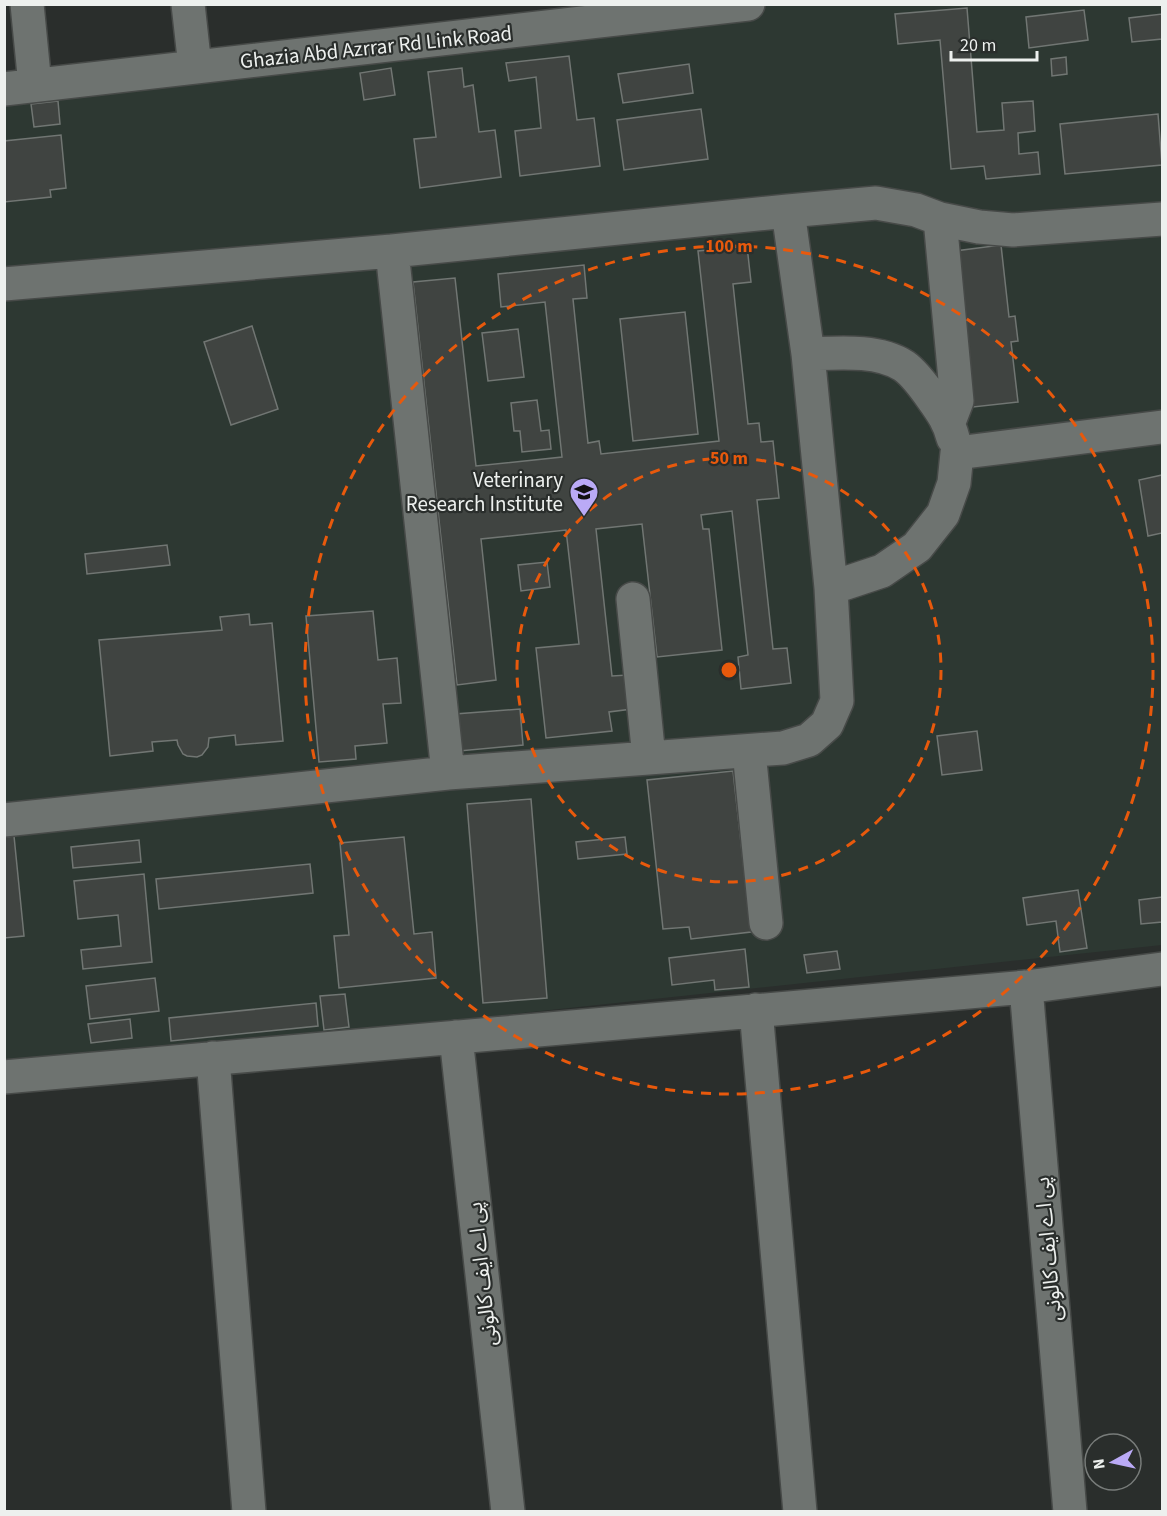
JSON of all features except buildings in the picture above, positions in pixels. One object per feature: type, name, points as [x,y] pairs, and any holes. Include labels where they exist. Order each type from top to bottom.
[{"type":"street","points":[[20,87],[27,4]]},
{"type":"street","points":[[188,4],[195,67]]},
{"type":"street","name":"Ghazia Abd Azrrar Rd Link Road","points":[[20,87],[748,4]]},
{"type":"street","points":[[4,284],[392,251],[876,203],[916,210],[940,219],[979,228],[1013,230],[1162,219]]},
{"type":"street","points":[[4,820],[448,773],[783,748],[809,740],[827,724],[837,701],[831,588],[808,354],[788,211]]},
{"type":"street","points":[[940,219],[957,401],[950,422]]},
{"type":"street","points":[[392,251],[448,773]]},
{"type":"street","points":[[808,354],[842,352],[876,356],[904,366],[927,391],[950,422],[957,453],[954,483],[943,514],[917,547],[882,570],[831,588]]},
{"type":"street","points":[[957,453],[1162,427]]},
{"type":"street","points":[[633,599],[649,758]]},
{"type":"street","points":[[749,751],[766,923]]},
{"type":"street","points":[[4,1077],[1026,987],[1162,969]]},
{"type":"street","name":"پی اے ایف کالونی","points":[[1026,987],[1070,1512]]},
{"type":"street","points":[[756,1010],[800,1512]]},
{"type":"street","name":"پی اے ایف کالونی","points":[[456,1037],[508,1512]]},
{"type":"street","points":[[213,1058],[249,1512]]},
{"type":"shaded area","name":"Veterinary Research Institute","points":[[748,5],[1162,5],[1162,945],[5,1068],[4,89]]},
{"type":"place","name":"Veterinary Research Institute","points":[[584,518]]}]
